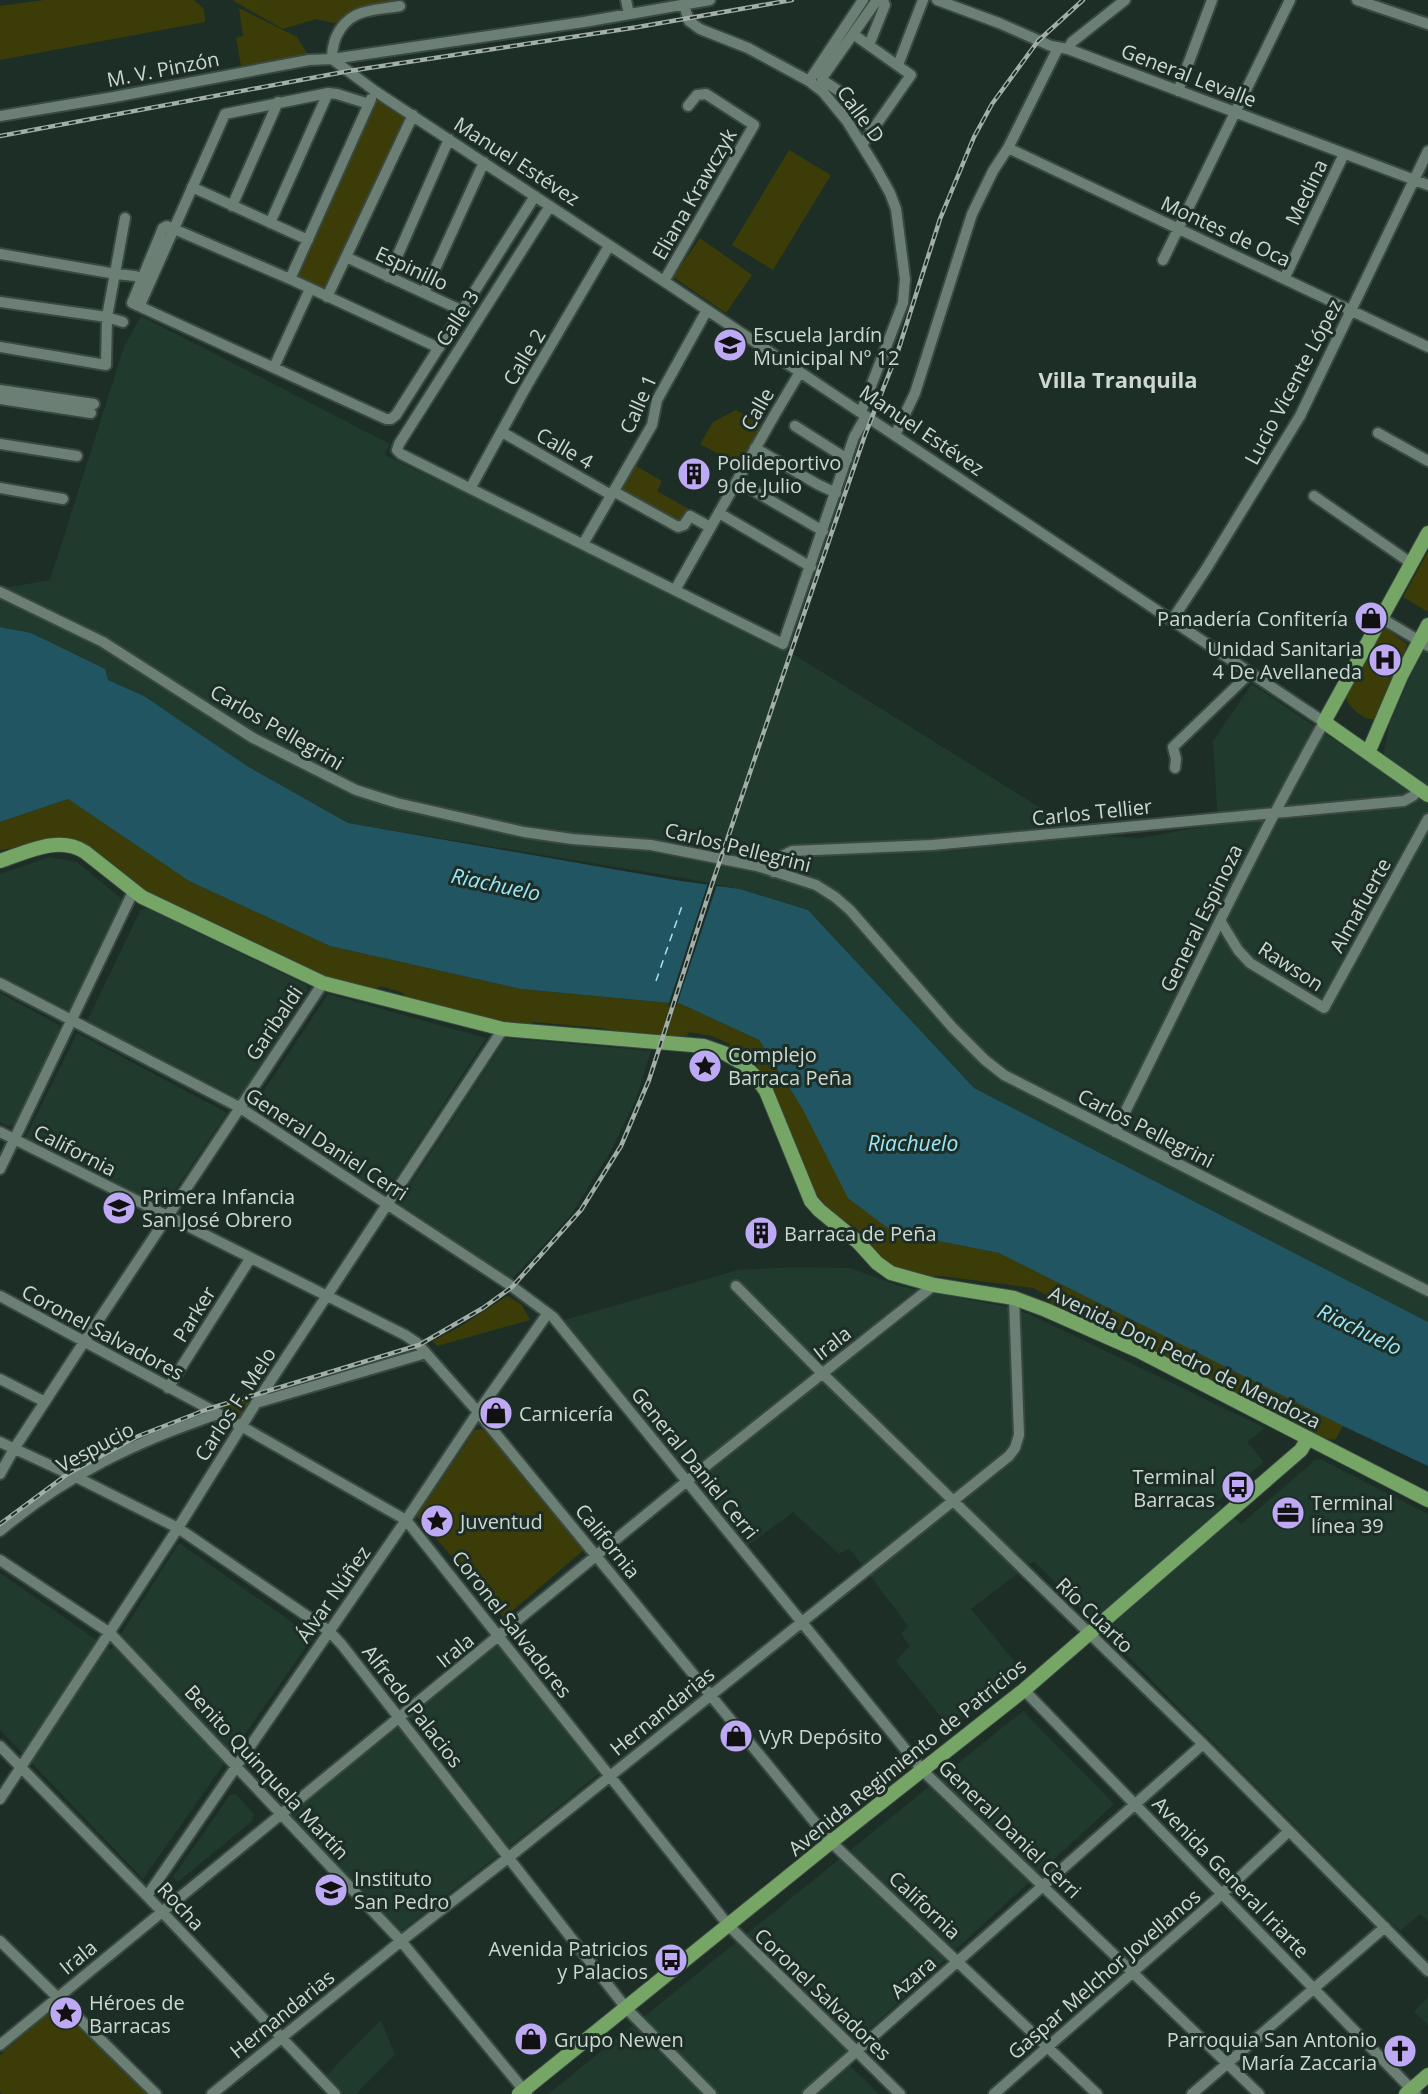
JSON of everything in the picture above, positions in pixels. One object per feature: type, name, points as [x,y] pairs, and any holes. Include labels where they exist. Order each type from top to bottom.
[{"type":"main road","points":[[1324,722],[1428,533]]},
{"type":"main road","points":[[1368,753],[1401,676],[1424,644],[1428,625]]},
{"type":"main road","name":"Manuel Estévez","points":[[1324,722],[1424,792]]},
{"type":"main road","name":"Avenida Don Pedro de Mendoza","points":[[0,861],[44,847],[69,845],[85,852],[133,892],[323,983],[503,1029],[641,1042],[688,1043],[710,1048],[733,1058],[751,1071],[766,1091],[806,1190],[819,1210],[858,1242],[885,1269],[896,1275],[934,1285],[1014,1298],[1046,1310],[1122,1343],[1428,1500]]},
{"type":"main road","name":"Avenida Regimiento de Patricios","points":[[524,2093],[831,1842],[1024,1690],[1301,1450],[1308,1438]]},
{"type":"main road","points":[[1411,2093],[1428,2075]]},
{"type":"street","points":[[626,0],[629,14]]},
{"type":"street","name":"M. V. Pinzón","points":[[0,116],[309,60],[332,59],[710,0]]},
{"type":"street","points":[[809,81],[863,0]]},
{"type":"street","points":[[839,91],[822,78],[877,0]]},
{"type":"street","points":[[869,45],[885,5],[882,0]]},
{"type":"street","points":[[898,65],[923,0]]},
{"type":"street","name":"General Levalle","points":[[938,0],[1428,185]]},
{"type":"street","points":[[895,435],[915,393],[972,214],[993,171],[1063,49],[1125,0]]},
{"type":"street","points":[[1178,91],[1212,0]]},
{"type":"street","points":[[1163,260],[1290,0]]},
{"type":"street","points":[[1357,0],[1428,24]]},
{"type":"street","name":"Calle D","points":[[675,590],[783,644],[854,437],[898,319],[903,303],[905,279],[896,209],[876,168],[840,111],[823,92],[809,81],[748,48],[705,32],[689,21],[684,5]]},
{"type":"street","points":[[332,59],[332,46],[339,29],[350,16],[400,6]]},
{"type":"street","points":[[853,34],[911,75],[862,145]]},
{"type":"street","name":"Manuel Estévez","points":[[332,59],[375,91],[1324,722]]},
{"type":"street","points":[[290,279],[375,91]]},
{"type":"street","points":[[174,229],[225,114],[328,93],[369,104]]},
{"type":"street","points":[[270,223],[328,93]]},
{"type":"street","name":"Eliana Krawczyk","points":[[664,281],[754,125],[706,94],[696,94],[688,106]]},
{"type":"street","points":[[232,206],[278,102]]},
{"type":"street","points":[[840,111],[851,111],[873,129]]},
{"type":"street","points":[[327,297],[412,115]]},
{"type":"street","points":[[388,277],[449,140]]},
{"type":"street","name":"Montes de Oca","points":[[1008,148],[1428,347]]},
{"type":"street","name":"Lucio Vicente López","points":[[1172,620],[1300,416],[1428,151]]},
{"type":"street","name":"Medina","points":[[1284,279],[1344,154]]},
{"type":"street","points":[[424,293],[484,162]]},
{"type":"street","points":[[192,187],[308,240]]},
{"type":"street","points":[[439,348],[290,279],[167,226],[163,228],[140,305],[386,419],[391,419],[396,415],[463,311],[535,196]]},
{"type":"street","name":"Calle 3","points":[[471,487],[397,450],[550,206]]},
{"type":"street","points":[[0,346],[106,365],[107,317],[125,218]]},
{"type":"street","name":"Calle 2","points":[[471,487],[609,246]]},
{"type":"street","points":[[0,254],[146,279]]},
{"type":"street","name":"Espinillo","points":[[346,257],[463,311]]},
{"type":"street","points":[[274,367],[310,289]]},
{"type":"street","points":[[0,302],[107,317],[123,322]]},
{"type":"street","name":"Calle 1","points":[[583,544],[652,425],[657,400],[707,310]]},
{"type":"street","name":"Calle","points":[[675,590],[800,372]]},
{"type":"street","points":[[0,390],[93,409],[0,399]]},
{"type":"street","points":[[795,426],[847,459]]},
{"type":"street","name":"Calle 4","points":[[502,432],[678,527],[684,525],[690,516],[710,527]]},
{"type":"street","points":[[1378,433],[1428,461]]},
{"type":"street","points":[[0,444],[76,456]]},
{"type":"street","points":[[755,448],[836,493]]},
{"type":"street","points":[[737,481],[823,531]]},
{"type":"street","points":[[471,487],[675,590]]},
{"type":"street","points":[[0,488],[63,499]]},
{"type":"street","points":[[1314,496],[1411,563]]},
{"type":"street","points":[[719,513],[811,567]]},
{"type":"street","name":"Carlos Pellegrini","points":[[0,592],[103,642],[247,734],[356,790],[397,803],[524,832],[572,839],[651,845],[700,854],[816,885],[842,903],[952,1027],[995,1068],[1010,1078],[1428,1291]]},
{"type":"street","points":[[1381,618],[1424,644]]},
{"type":"street","points":[[1175,768],[1173,747],[1250,673]]},
{"type":"street","name":"General Espinoza","points":[[1115,1132],[1274,812],[1324,722]]},
{"type":"street","name":"Carlos Tellier","points":[[773,872],[782,856],[792,851],[932,845],[1404,801],[1424,792]]},
{"type":"street","name":"Almafuerte","points":[[1324,1008],[1428,819]]},
{"type":"street","points":[[0,1169],[133,892]]},
{"type":"street","name":"Rawson","points":[[1221,922],[1238,950],[1250,963],[1324,1008]]},
{"type":"street","name":"General Daniel Cerri","points":[[0,983],[238,1107],[510,1285],[548,1313],[923,1771],[1259,2094]]},
{"type":"street","name":"Garibaldi","points":[[0,1474],[45,1401],[238,1107],[323,983]]},
{"type":"street","name":"Carlos F. Melo","points":[[0,1799],[178,1528],[256,1403],[503,1029]]},
{"type":"street","name":"California","points":[[0,1132],[405,1335],[426,1353],[597,1555],[831,1842],[1097,2094]]},
{"type":"street","name":"Parker","points":[[168,1388],[250,1259]]},
{"type":"street","name":"Irala","points":[[0,2045],[161,1911],[500,1637],[687,1481],[934,1285]]},
{"type":"street","name":"Río Cuarto","points":[[736,1286],[1089,1635],[1203,1744],[1428,1971]]},
{"type":"street","name":"Coronel Salvadores","points":[[0,1296],[241,1426],[406,1520],[729,1926],[900,2094]]},
{"type":"street","name":"Hernandarias","points":[[212,2094],[1005,1460],[1017,1445],[1019,1425],[1014,1298]]},
{"type":"street","name":"Álvar Núñez","points":[[147,1896],[548,1313]]},
{"type":"street","points":[[256,1403],[426,1353]]},
{"type":"street","points":[[0,1379],[45,1401]]},
{"type":"street","name":"Vespucio","points":[[0,1531],[75,1476],[144,1441],[218,1414]]},
{"type":"street","name":"Alfredo Palacios","points":[[0,1442],[75,1476],[178,1528],[329,1631],[342,1644],[626,2008],[711,2094]]},
{"type":"street","name":"Benito Quinquela Martín","points":[[0,1560],[110,1633],[401,1941],[524,2093]]},
{"type":"street","name":"Avenida General Iriarte","points":[[1024,1690],[1314,1989],[1411,2093]]},
{"type":"street","name":"Azara","points":[[808,2094],[1203,1744]]},
{"type":"street","name":"Rocha","points":[[0,1746],[147,1896],[335,2094]]},
{"type":"street","name":"Gaspar Melchor Jovellanos","points":[[994,2094],[1222,1894],[1289,1831]]},
{"type":"street","points":[[1192,2094],[1385,1927]]},
{"type":"street","points":[[0,1941],[156,2094]]},
{"type":"shaded area","points":[[44,0],[194,0],[204,9],[205,22],[0,60],[0,6]]},
{"type":"shaded area","points":[[232,0],[402,0],[367,6],[351,12],[338,24],[316,19],[283,29]]},
{"type":"shaded area","points":[[239,8],[297,37],[308,55],[241,66],[236,38],[243,36]]},
{"type":"shaded area","points":[[376,98],[406,117],[327,292],[295,277]]},
{"type":"shaded area","points":[[789,150],[831,175],[773,270],[732,245]]},
{"type":"shaded area","points":[[700,238],[752,275],[726,313],[673,277]]},
{"type":"shaded area","points":[[141,316],[390,444],[385,455],[782,647],[1084,835],[1140,838],[1218,824],[1213,741],[1252,684],[1381,771],[1389,725],[1428,637],[1428,1322],[974,1088],[808,910],[740,889],[683,878],[348,823],[247,766],[144,696],[108,680],[31,633],[0,627],[0,585],[10,587],[50,580],[124,347]]},
{"type":"shaded area","points":[[736,410],[763,426],[740,466],[700,444],[713,422]]},
{"type":"shaded area","points":[[636,466],[662,481],[657,491],[689,509],[681,524],[622,490]]},
{"type":"shaded area","points":[[1428,552],[1428,612],[1403,597]]},
{"type":"shaded area","points":[[1385,628],[1407,644],[1382,713],[1375,719],[1370,719],[1356,712],[1345,696],[1381,629]]},
{"type":"shaded area","points":[[68,799],[189,881],[330,946],[521,989],[681,1004],[759,1040],[802,1108],[893,1232],[999,1253],[1343,1426],[1335,1440],[1318,1437],[1135,1343],[1136,1339],[1074,1307],[1065,1310],[1052,1306],[1048,1296],[1033,1288],[941,1276],[918,1278],[897,1272],[869,1247],[871,1244],[859,1231],[843,1221],[818,1199],[782,1111],[769,1089],[727,1049],[730,1044],[712,1036],[689,1032],[687,1036],[639,1036],[602,1028],[533,1022],[523,1027],[411,1001],[401,992],[380,986],[373,991],[304,972],[301,964],[283,955],[160,897],[153,899],[135,887],[79,840],[66,837],[52,838],[37,845],[0,850],[0,822]]},
{"type":"shaded area","points":[[49,857],[77,862],[123,900],[70,1011],[0,975],[0,874]]},
{"type":"shaded area","points":[[147,908],[306,985],[308,991],[238,1098],[87,1021],[140,911]]},
{"type":"shaded area","points":[[0,993],[59,1025],[60,1035],[15,1124],[8,1126],[0,1122]]},
{"type":"shaded area","points":[[328,994],[486,1038],[388,1190],[383,1191],[349,1172],[253,1107]]},
{"type":"shaded area","points":[[77,1033],[227,1113],[163,1208],[25,1138]]},
{"type":"shaded area","points":[[506,1038],[651,1051],[636,1099],[611,1151],[571,1215],[511,1280],[398,1203]]},
{"type":"shaded area","points":[[795,1267],[850,1268],[899,1286],[1001,1306],[1029,1314],[1265,1428],[1247,1442],[1264,1462],[1216,1502],[1241,1524],[1315,1460],[1320,1459],[1428,1514],[1428,1921],[1420,1914],[1400,1931],[1034,1561],[971,1609],[1021,1669],[950,1728],[896,1661],[910,1646],[901,1634],[908,1626],[849,1548],[839,1554],[793,1512],[746,1547],[561,1321],[738,1270]]},
{"type":"shaded area","points":[[507,1296],[521,1304],[530,1320],[437,1346],[432,1341],[458,1328]]},
{"type":"shaded area","points":[[265,1391],[241,1426],[208,1409]]},
{"type":"shaded area","points":[[482,1429],[586,1548],[504,1618],[417,1516],[475,1430]]},
{"type":"shaded area","points":[[179,1543],[313,1637],[143,1879],[0,1730],[0,1573],[111,1650]]},
{"type":"shaded area","points":[[502,1642],[603,1770],[509,1847],[409,1717]]},
{"type":"shaded area","points":[[1023,1711],[1114,1804],[840,2056],[879,2094],[548,2094]]},
{"type":"shaded area","points":[[401,1725],[502,1852],[401,1931],[289,1813]]},
{"type":"shaded area","points":[[235,1793],[254,1814],[252,1821],[178,1882],[173,1877],[230,1795]]},
{"type":"shaded area","points":[[1428,1998],[1428,2025],[1414,2011]]},
{"type":"shaded area","points":[[58,2005],[64,2007],[152,2094],[2,2094],[0,2092],[0,2055]]},
{"type":"shaded area","points":[[381,2020],[395,2055],[356,2094],[343,2094],[326,2076]]},
{"type":"water","name":"Riachuelo","points":[[0,627],[31,633],[105,669],[108,680],[144,696],[247,766],[348,823],[681,881],[740,889],[808,910],[974,1088],[1428,1322],[1428,1466],[1343,1426],[999,1253],[893,1232],[848,1198],[802,1108],[759,1040],[681,1004],[521,989],[330,946],[189,881],[68,799],[0,822]]},
{"type":"pier","points":[[708,883],[717,885],[676,1007],[668,1006]]},
{"type":"ferry route","points":[[656,981],[683,903]]},
{"type":"railway","points":[[0,136],[349,71],[638,27],[792,0]]},
{"type":"railway","points":[[0,1524],[69,1473],[136,1437],[208,1409],[419,1345],[483,1308],[512,1287],[581,1210],[621,1146],[649,1080],[712,884],[865,435],[898,351],[940,219],[974,137],[992,104],[1038,41],[1083,0]]},
{"type":"place","name":"Escuela Jardín Municipal Nº 12","points":[[730,345]]},
{"type":"place","name":"Polideportivo 9 de Julio","points":[[694,474]]},
{"type":"place","name":"Panadería Confitería","points":[[1371,618]]},
{"type":"place","name":"Unidad Sanitaria 4 De Avellaneda","points":[[1385,660]]},
{"type":"place","name":"Complejo Barraca Peña","points":[[705,1066]]},
{"type":"place","name":"Primera Infancia San José Obrero","points":[[119,1208]]},
{"type":"place","name":"Barraca de Peña","points":[[761,1233]]},
{"type":"place","name":"Carnicería","points":[[496,1413]]},
{"type":"place","name":"Terminal Barracas","points":[[1238,1487]]},
{"type":"place","name":"Terminal línea 39","points":[[1288,1513]]},
{"type":"place","name":"Juventud","points":[[437,1521]]},
{"type":"place","name":"VyR Depósito","points":[[736,1736]]},
{"type":"place","name":"Instituto San Pedro","points":[[331,1890]]},
{"type":"place","name":"Avenida Patricios y Palacios","points":[[671,1960]]},
{"type":"place","name":"Héroes de Barracas","points":[[66,2013]]},
{"type":"place","name":"Grupo Newen","points":[[531,2039]]},
{"type":"place","name":"Parroquia San Antonio María Zaccaria","points":[[1400,2051]]},
{"type":"district","name":"Villa Tranquila","points":[[1118,379]]}]
